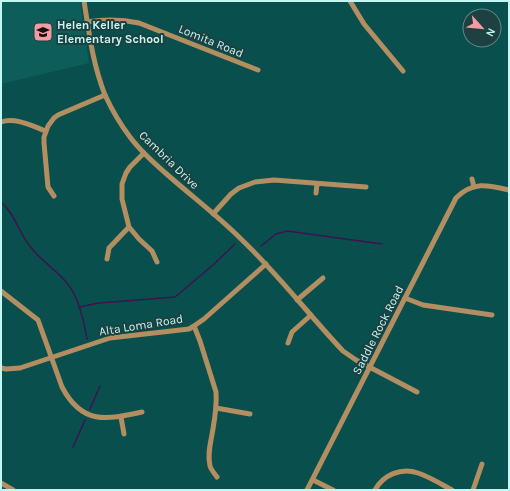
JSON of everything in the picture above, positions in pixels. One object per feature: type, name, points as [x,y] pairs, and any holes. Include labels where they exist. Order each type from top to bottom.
[{"type":"street","name":"Cambria Drive","points":[[84,1],[94,60],[105,95],[130,138],[155,164],[241,239],[266,264],[343,351],[370,368],[417,392]]},
{"type":"street","points":[[350,1],[364,24],[403,71]]},
{"type":"street","name":"Lomita Road","points":[[87,22],[114,19],[129,21],[258,70]]},
{"type":"street","points":[[54,196],[48,187],[44,143],[46,131],[54,118],[58,115],[105,95]]},
{"type":"street","points":[[1,122],[16,120],[46,131]]},
{"type":"street","points":[[144,153],[126,173],[122,184],[122,199],[129,226],[139,239],[152,251],[157,262]]},
{"type":"street","points":[[472,179],[474,187]]},
{"type":"street","points":[[213,214],[231,194],[239,188],[255,182],[274,180],[366,187]]},
{"type":"street","points":[[316,193],[317,184]]},
{"type":"street","name":"Saddle Rock Road","points":[[307,490],[456,198],[464,191],[474,187],[488,185],[509,190]]},
{"type":"street","points":[[107,259],[109,248],[129,226]]},
{"type":"street","name":"Alta Loma Road","points":[[1,368],[20,368],[110,338],[182,330],[194,326],[204,319],[266,264]]},
{"type":"street","points":[[297,300],[323,278]]},
{"type":"street","points":[[1,290],[38,320],[50,358],[62,387],[76,408],[96,417],[108,418],[142,412]]},
{"type":"street","points":[[405,298],[424,305],[492,315]]},
{"type":"street","points":[[288,343],[292,332],[310,315]]},
{"type":"street","points":[[194,326],[214,384],[216,408],[209,457],[211,468],[217,477]]},
{"type":"street","points":[[216,408],[250,414]]},
{"type":"street","points":[[121,416],[124,434]]},
{"type":"street","points":[[473,490],[482,464]]},
{"type":"street","points":[[375,490],[386,477],[391,474],[405,471],[419,473],[452,490]]},
{"type":"street","points":[[313,480],[333,490]]},
{"type":"street","points":[[1,483],[13,490]]},
{"type":"shaded area","name":"Helen Keller Elementary School","points":[[1,1],[80,1],[89,63],[1,84]]},
{"type":"waterway","points":[[1,202],[10,212],[25,240],[33,250],[62,277],[70,287],[80,309],[87,339]]},
{"type":"waterway","points":[[261,246],[276,234],[287,231],[382,244]]},
{"type":"waterway","points":[[79,307],[99,303],[175,297],[235,244]]},
{"type":"waterway","points":[[90,409],[100,386]]},
{"type":"waterway","points":[[73,447],[85,420]]},
{"type":"place","name":"Helen Keller Elementary School","points":[[43,32]]}]
